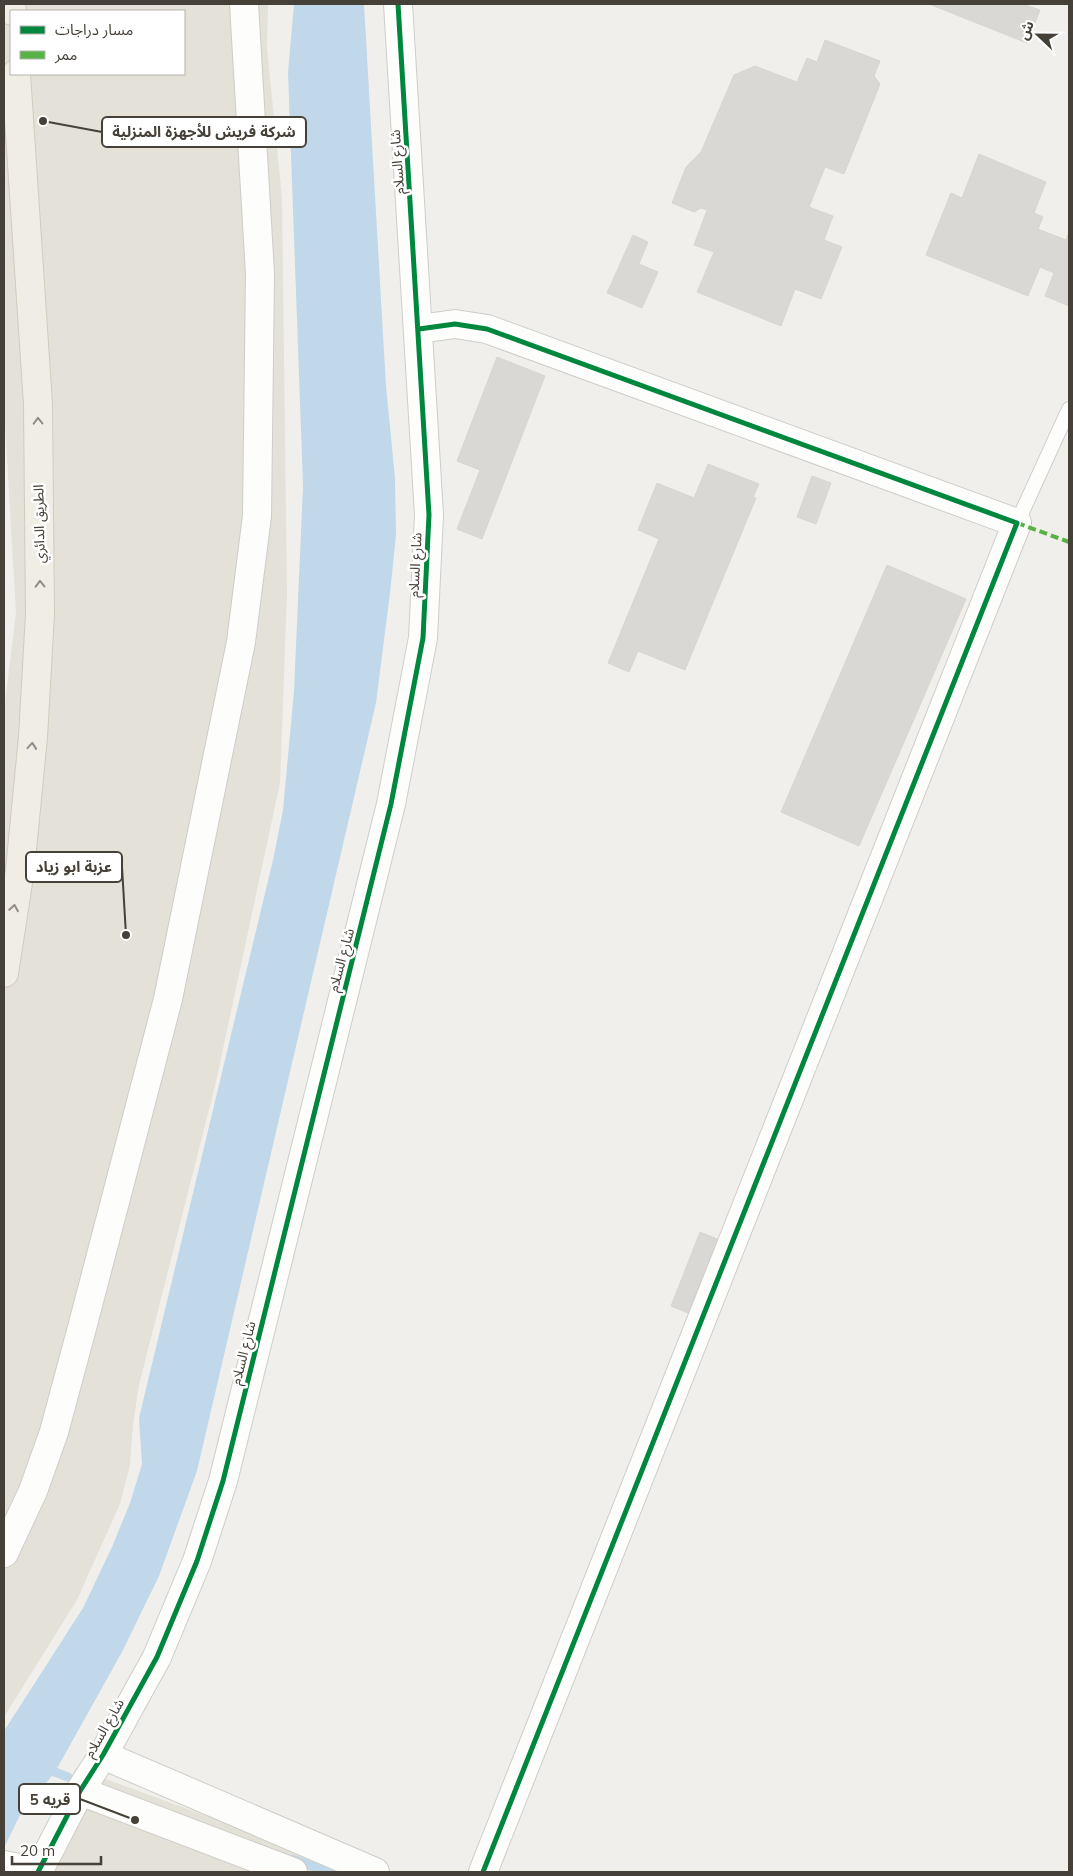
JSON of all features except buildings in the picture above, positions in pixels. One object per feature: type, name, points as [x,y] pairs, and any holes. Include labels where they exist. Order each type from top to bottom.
[{"type":"main road","name":"الطريق الدائري","points":[[4,973],[20,870],[33,737],[40,614],[38,404],[16,75]]},
{"type":"street","points":[[4,1553],[33,1491],[54,1432],[168,999],[242,642],[257,516],[260,274],[244,4]]},
{"type":"street","name":"شارع السلام","points":[[37,1872],[80,1791],[103,1755],[157,1657],[198,1561],[223,1481],[391,804],[423,638],[428,515],[419,329],[398,4]]},
{"type":"street","points":[[419,329],[454,324],[486,329],[1017,523],[483,1872]]},
{"type":"street","points":[[103,1755],[375,1872]]},
{"type":"street","points":[[80,1791],[293,1872]]},
{"type":"street","points":[[4,1865],[37,1872]]},
{"type":"lane","points":[[1017,523],[1069,409]]},
{"type":"shaded area","points":[[4,4],[268,4],[267,48],[282,198],[287,594],[280,783],[215,1086],[139,1385],[133,1424],[130,1465],[120,1504],[77,1600],[4,1717],[4,710],[16,613],[4,407]]},
{"type":"shaded area","points":[[76,1768],[359,1872],[27,1872]]},
{"type":"water","points":[[294,4],[364,4],[386,386],[395,478],[396,535],[376,703],[197,1471],[159,1576],[122,1652],[55,1772],[19,1817],[4,1848],[4,1731],[83,1608],[112,1547],[130,1503],[142,1464],[139,1418],[273,860],[283,810],[294,691],[303,486],[288,72]]},
{"type":"waterway","points":[[44,1768],[68,1777]]},
{"type":"waterway","points":[[292,1859],[329,1872]]},
{"type":"marked path","points":[[1017,523],[1069,542]]},
{"type":"cycle path","points":[[38,1872],[80,1791],[103,1755],[157,1657],[197,1561],[223,1481],[391,804],[423,638],[429,515],[398,4]]},
{"type":"cycle path","points":[[419,329],[455,324],[487,329],[1017,523],[483,1872]]},
{"type":"place","name":"شركة فريش للأجهزة المنزلية","points":[[43,121]]},
{"type":"place","name":"عزبة ابو زياد","points":[[126,935]]},
{"type":"place","name":"قريه 5","points":[[135,1820]]}]
